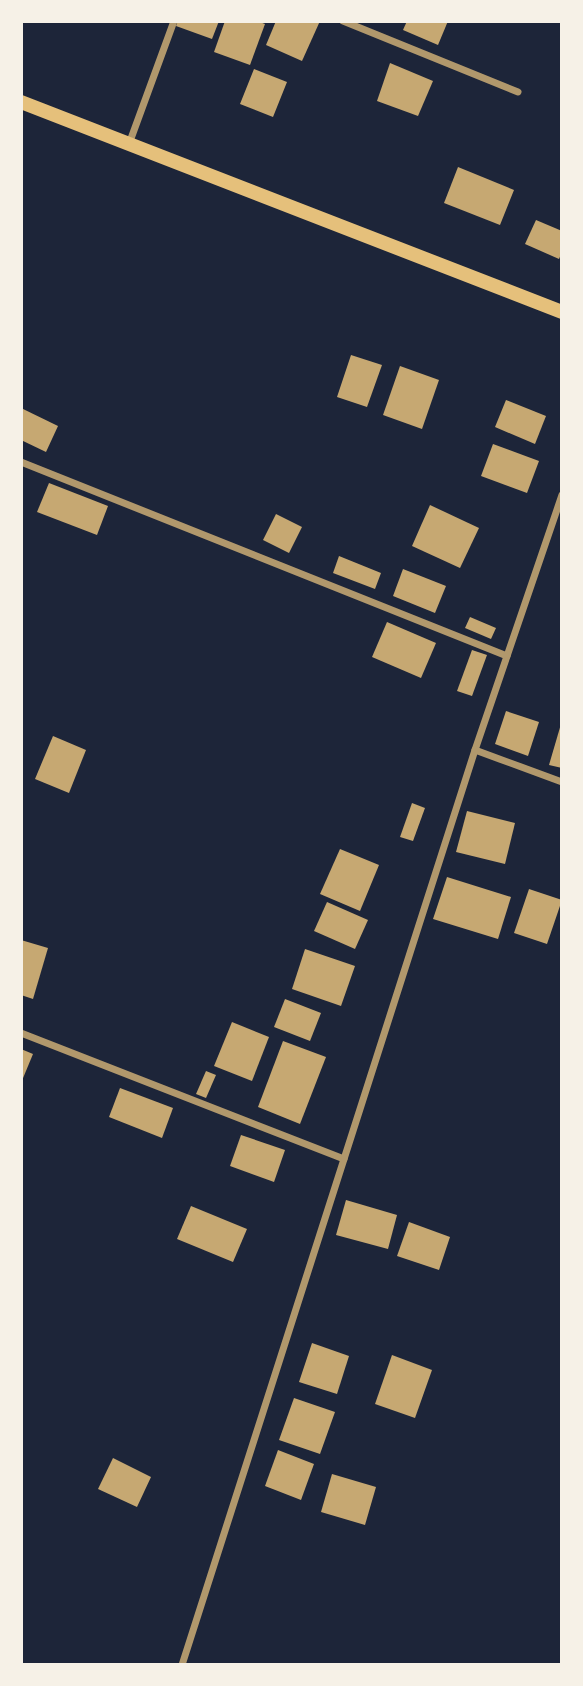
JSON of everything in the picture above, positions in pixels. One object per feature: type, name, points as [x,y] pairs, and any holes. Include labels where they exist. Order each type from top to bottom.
[{"type":"main road","points":[[21,102],[562,312]]},
{"type":"street","points":[[130,144],[174,21]]},
{"type":"street","points":[[343,21],[518,92]]},
{"type":"street","points":[[21,462],[507,656]]},
{"type":"street","points":[[182,1665],[475,750],[562,495]]},
{"type":"street","points":[[475,750],[562,782]]},
{"type":"street","points":[[21,1033],[344,1159]]},
{"type":"shaded area","points":[[21,21],[562,21],[562,1665],[21,1665]]},
{"type":"building","points":[[178,21],[219,21],[212,39],[176,26]]},
{"type":"building","points":[[225,21],[257,21],[265,24],[250,65],[214,52]]},
{"type":"building","points":[[276,21],[320,21],[302,61],[266,45]]},
{"type":"building","points":[[407,21],[448,21],[438,45],[403,30]]},
{"type":"building","points":[[390,63],[433,81],[418,116],[377,101]]},
{"type":"building","points":[[254,69],[287,82],[273,117],[240,104]]},
{"type":"building","points":[[458,167],[514,190],[500,225],[444,203]]},
{"type":"building","points":[[536,220],[562,231],[562,252],[559,259],[525,244]]},
{"type":"building","points":[[351,355],[382,365],[367,407],[337,397]]},
{"type":"building","points":[[400,366],[439,380],[422,429],[383,415]]},
{"type":"building","points":[[506,400],[546,416],[535,444],[495,427]]},
{"type":"building","points":[[21,408],[58,426],[46,452],[21,440]]},
{"type":"building","points":[[493,444],[539,461],[527,493],[481,476]]},
{"type":"building","points":[[49,483],[108,506],[97,535],[37,512]]},
{"type":"building","points":[[430,505],[479,528],[460,568],[412,546]]},
{"type":"building","points":[[276,514],[302,527],[289,553],[263,540]]},
{"type":"building","points":[[339,556],[381,573],[375,589],[333,573]]},
{"type":"building","points":[[403,569],[446,586],[435,613],[393,596]]},
{"type":"building","points":[[470,617],[496,628],[491,639],[465,628]]},
{"type":"building","points":[[387,622],[436,643],[421,678],[372,657]]},
{"type":"building","points":[[472,650],[487,655],[472,696],[457,691]]},
{"type":"building","points":[[506,711],[539,722],[528,756],[495,744]]},
{"type":"building","points":[[562,724],[562,768],[549,765]]},
{"type":"building","points":[[53,736],[86,750],[69,793],[35,779]]},
{"type":"building","points":[[412,803],[425,808],[413,841],[400,837]]},
{"type":"building","points":[[467,811],[515,823],[505,864],[456,852]]},
{"type":"building","points":[[340,849],[379,865],[360,911],[320,894]]},
{"type":"building","points":[[447,877],[511,897],[498,939],[433,919]]},
{"type":"building","points":[[529,889],[562,900],[547,944],[514,933]]},
{"type":"building","points":[[327,902],[368,920],[355,949],[314,931]]},
{"type":"building","points":[[21,940],[48,948],[33,999],[21,995]]},
{"type":"building","points":[[305,949],[355,966],[341,1006],[292,989]]},
{"type":"building","points":[[285,999],[321,1013],[310,1041],[274,1027]]},
{"type":"building","points":[[232,1022],[269,1037],[252,1081],[214,1066]]},
{"type":"building","points":[[283,1041],[326,1057],[300,1124],[258,1107]]},
{"type":"building","points":[[21,1049],[33,1054],[21,1083]]},
{"type":"building","points":[[206,1071],[216,1075],[206,1098],[196,1094]]},
{"type":"building","points":[[120,1088],[173,1108],[162,1138],[109,1117]]},
{"type":"building","points":[[241,1135],[285,1150],[274,1182],[230,1166]]},
{"type":"building","points":[[346,1200],[397,1215],[388,1249],[336,1235]]},
{"type":"building","points":[[191,1206],[247,1229],[233,1262],[177,1239]]},
{"type":"building","points":[[409,1222],[450,1237],[439,1270],[397,1256]]},
{"type":"building","points":[[312,1343],[349,1356],[337,1394],[299,1382]]},
{"type":"building","points":[[392,1355],[432,1370],[415,1418],[375,1404]]},
{"type":"building","points":[[294,1398],[335,1412],[320,1454],[279,1440]]},
{"type":"building","points":[[278,1450],[314,1464],[301,1500],[265,1486]]},
{"type":"building","points":[[113,1458],[151,1477],[137,1507],[98,1489]]},
{"type":"building","points":[[332,1474],[376,1487],[365,1525],[321,1512]]}]
